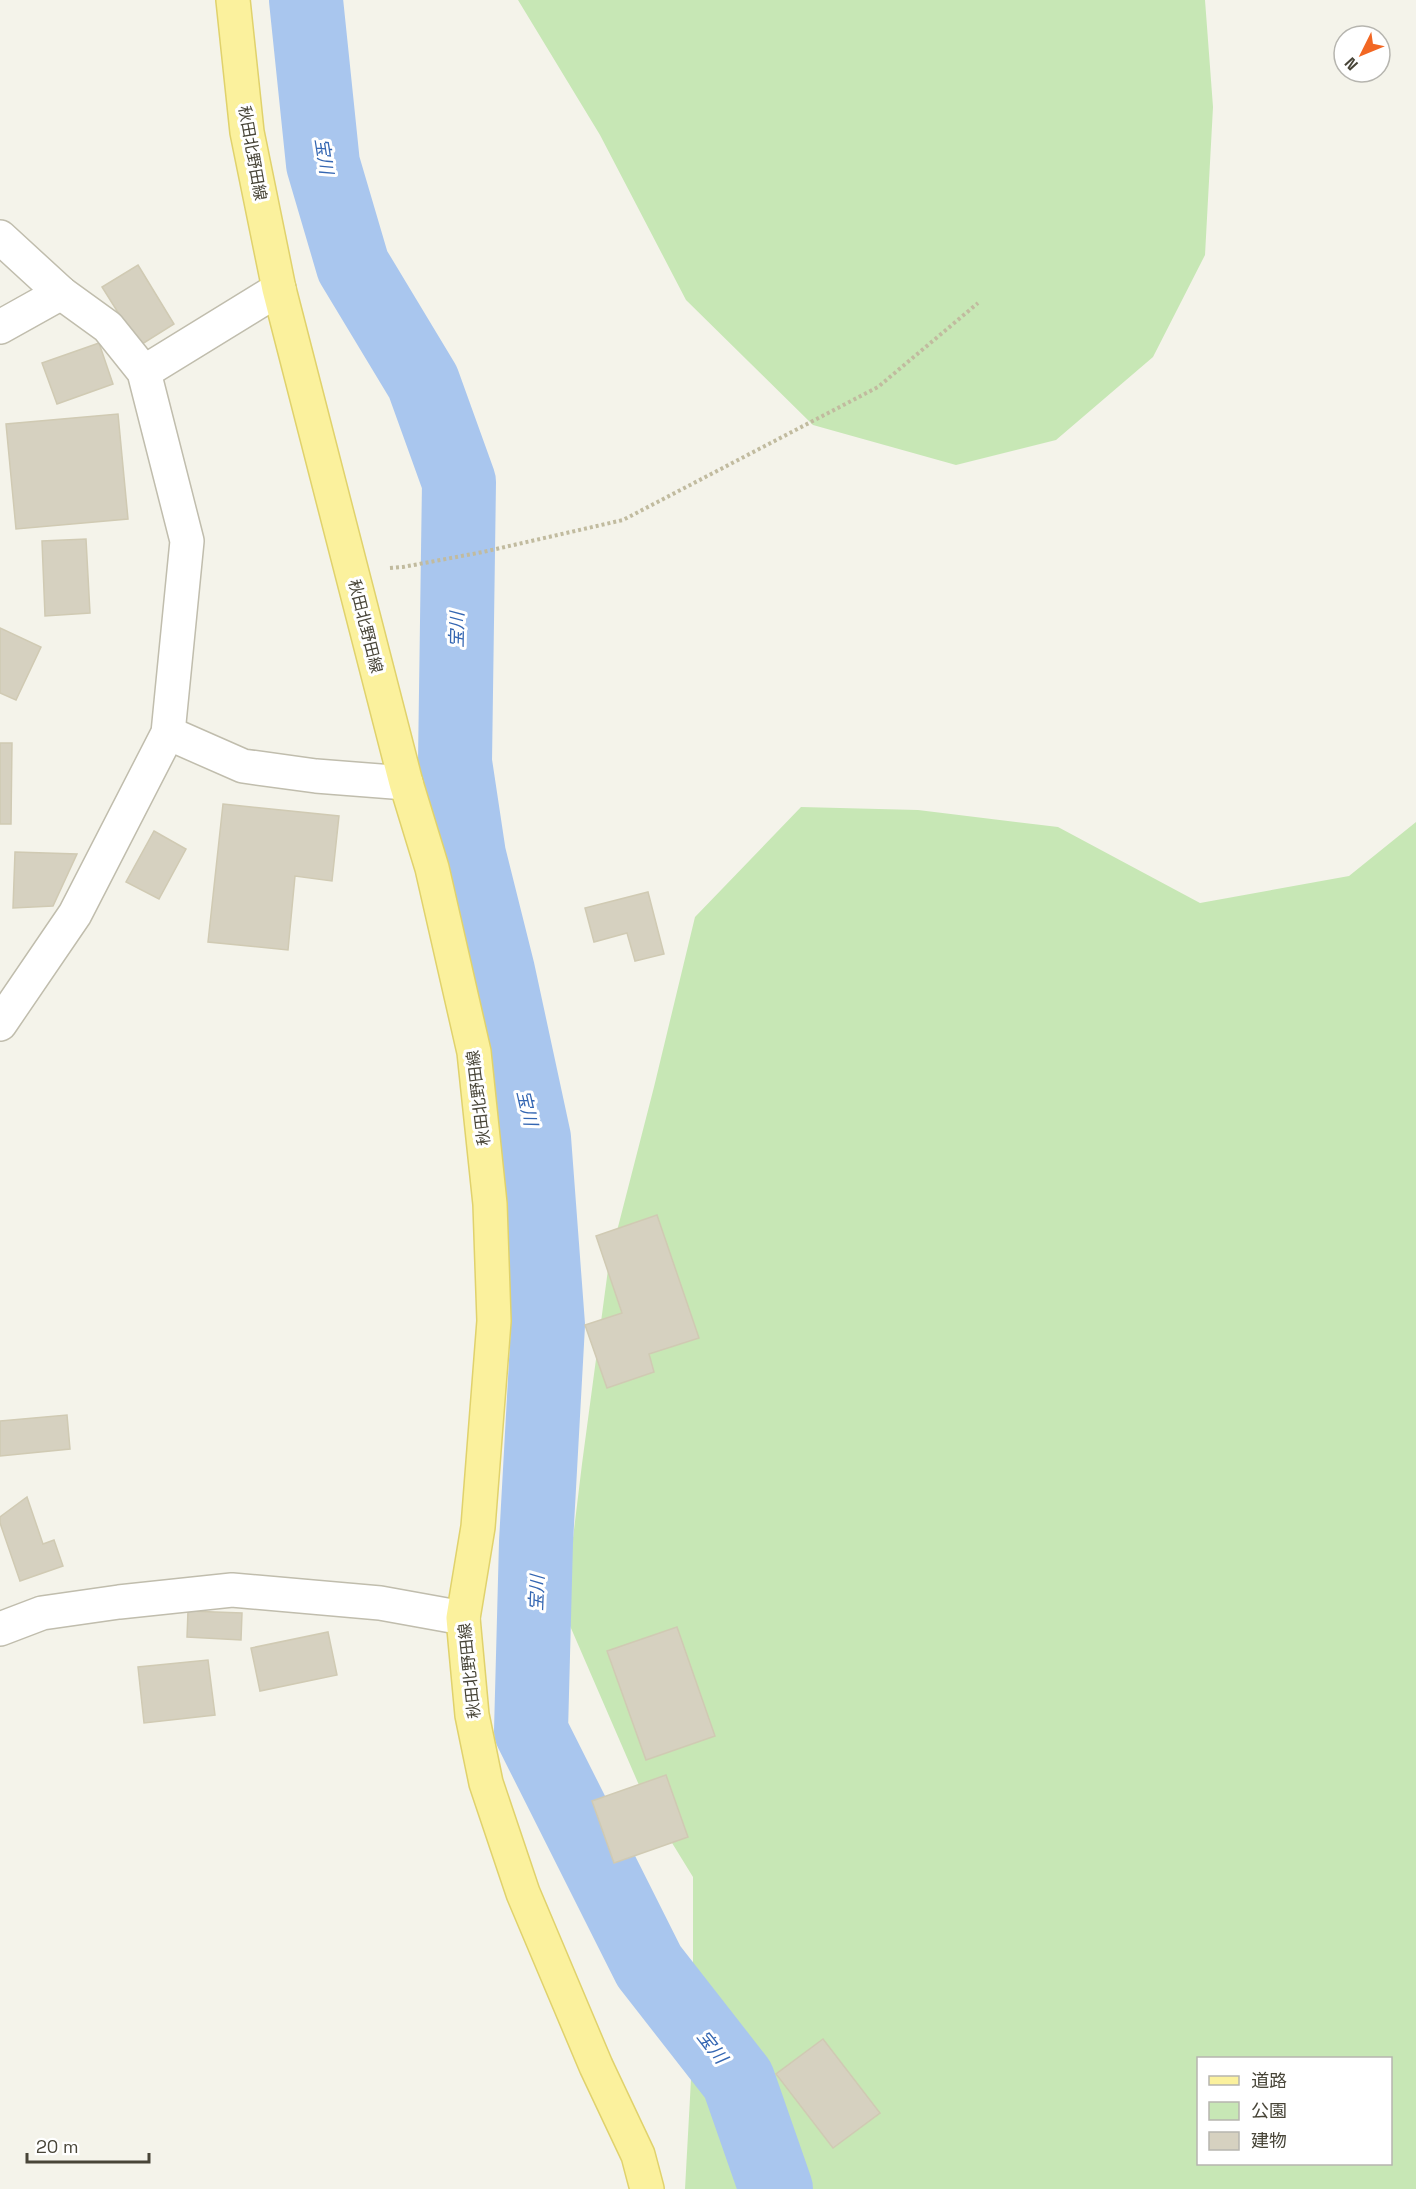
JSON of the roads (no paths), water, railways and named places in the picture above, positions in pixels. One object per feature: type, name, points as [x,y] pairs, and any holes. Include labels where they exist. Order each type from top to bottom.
[{"type":"main road","name":"秋田北野田線","points":[[232,0],[247,132],[279,289],[406,783],[432,868],[474,1052],[490,1204],[494,1321],[478,1527],[464,1618],[472,1715],[486,1783],[523,1893],[596,2066],[638,2155],[647,2189]]},
{"type":"street","points":[[0,237],[61,293],[108,327],[144,372],[186,541],[168,733],[75,914],[0,1024]]},
{"type":"street","points":[[144,372],[279,289]]},
{"type":"street","points":[[0,327],[61,293]]},
{"type":"street","points":[[168,733],[243,766],[316,776],[406,783]]},
{"type":"street","points":[[0,1629],[42,1613],[232,1590],[380,1603],[464,1618]]},
{"type":"waterway","name":"宝川","points":[[306,0],[323,164],[353,266],[423,382],[459,482],[455,762],[469,855],[498,971],[534,1138],[548,1325],[536,1542],[531,1731],[649,1966],[738,2080],[776,2189]]}]
